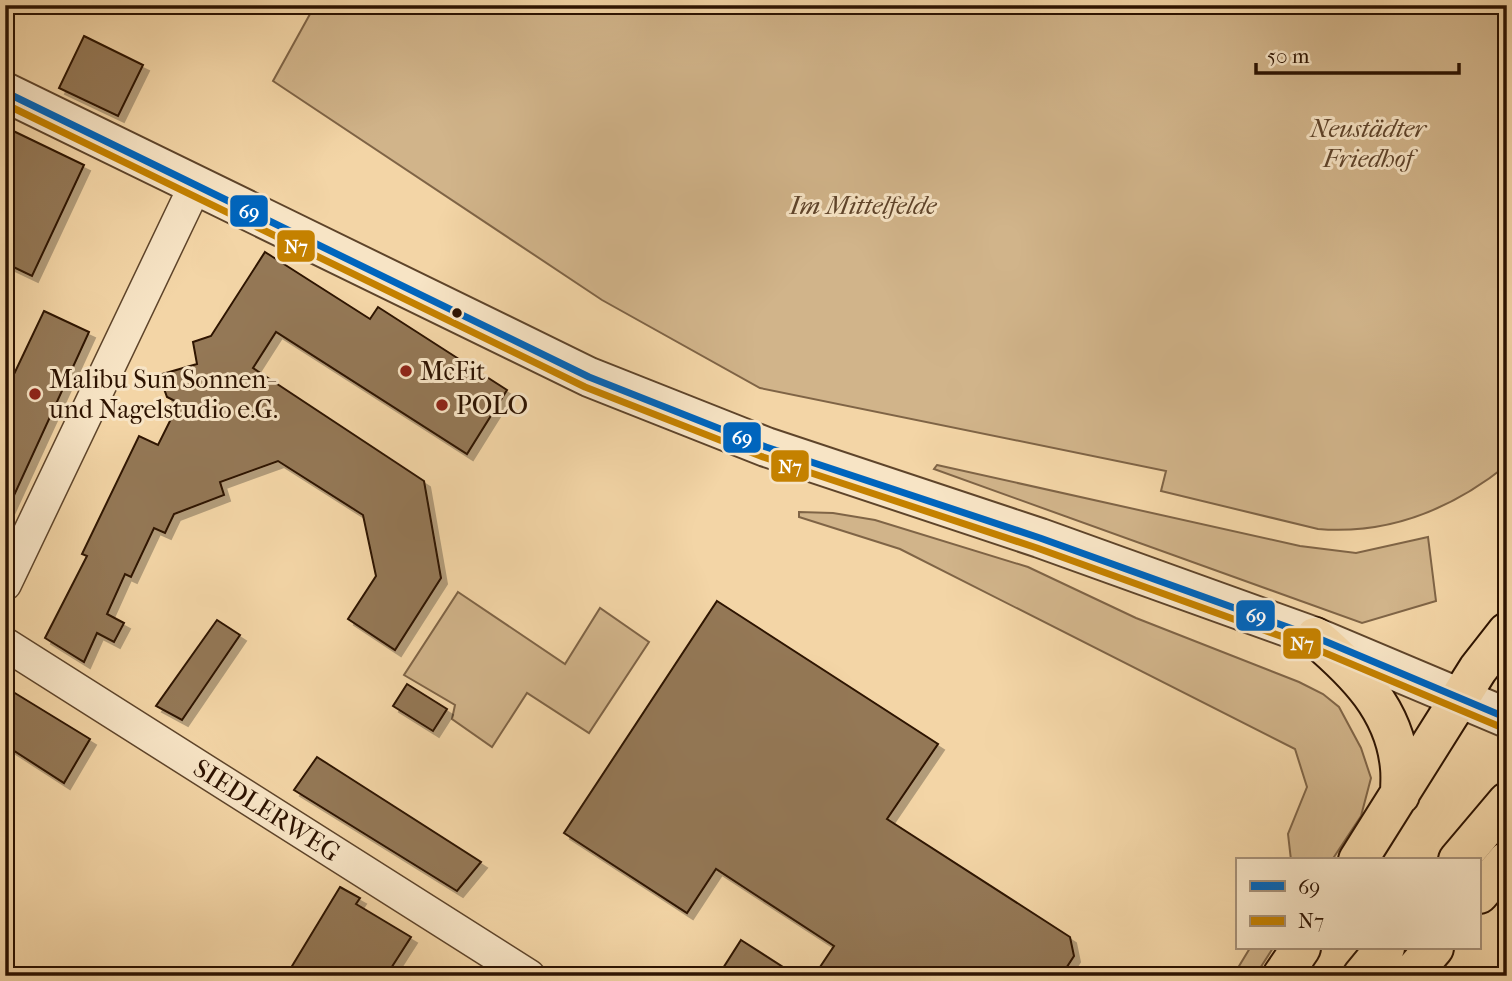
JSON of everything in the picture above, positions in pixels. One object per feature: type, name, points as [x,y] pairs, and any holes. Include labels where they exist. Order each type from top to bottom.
[{"type":"highway","points":[[1359,858],[1459,697],[1507,632]]},
{"type":"highway","points":[[1315,637],[1356,674],[1388,722],[1400,767],[1400,795]]},
{"type":"highway","points":[[1460,858],[1507,802]]},
{"type":"highway","points":[[1480,893],[1507,861]]},
{"type":"highway","points":[[1282,976],[1300,950]]},
{"type":"highway","points":[[1362,976],[1383,950]]},
{"type":"highway","points":[[1410,976],[1432,950]]},
{"type":"street","points":[[5,92],[589,377],[766,447],[1040,538],[1315,637],[1507,718]]},
{"type":"street","points":[[5,584],[196,184]]},
{"type":"street","name":"SIEDLERWEG","points":[[5,645],[529,976]]},
{"type":"green space","name":"Im Mittelfelde","points":[[315,5],[1507,5],[1507,465],[1464,494],[1419,516],[1370,528],[1318,529],[1161,491],[1166,471],[760,388],[602,300],[273,81]]},
{"type":"green space","points":[[937,465],[1300,546],[1356,553],[1428,537],[1436,601],[1362,623],[934,469]]},
{"type":"green space","points":[[799,512],[833,513],[875,520],[1028,567],[1136,618],[1323,694],[1339,707],[1361,748],[1371,778],[1361,816],[1333,858],[1291,858],[1288,834],[1307,787],[1295,749],[900,549],[799,517]]},
{"type":"green space","points":[[458,592],[565,664],[600,608],[649,642],[589,733],[527,693],[492,747],[452,719],[455,705],[404,675]]},
{"type":"green space","points":[[1249,950],[1272,950],[1255,976],[1233,976]]},
{"type":"building","points":[[84,36],[143,65],[118,116],[59,88]]},
{"type":"building","points":[[5,127],[84,165],[32,276],[5,263]]},
{"type":"building","points":[[265,252],[370,319],[378,307],[507,390],[467,454],[276,332],[253,368],[424,481],[441,578],[395,650],[348,619],[376,576],[363,515],[278,461],[220,482],[224,495],[174,514],[165,533],[154,528],[131,577],[125,574],[107,614],[124,623],[114,642],[97,633],[84,662],[45,638],[87,556],[82,554],[139,436],[158,445],[179,403],[167,397],[159,375],[197,364],[193,342],[211,336]]},
{"type":"building","points":[[44,311],[89,332],[5,515],[5,393]]},
{"type":"building","points":[[717,601],[938,744],[887,819],[1070,937],[1074,956],[1061,976],[814,976],[834,946],[716,869],[687,913],[564,833]]},
{"type":"building","points":[[217,620],[240,635],[182,720],[156,706]]},
{"type":"building","points":[[407,684],[447,709],[433,731],[393,706]]},
{"type":"building","points":[[5,687],[90,739],[64,783],[5,745]]},
{"type":"building","points":[[317,757],[481,862],[457,891],[294,790]]},
{"type":"building","points":[[340,887],[360,898],[356,904],[411,937],[386,976],[286,976]]},
{"type":"building","points":[[741,940],[797,976],[718,976]]},
{"type":"transit line","name":"69","points":[[5,92],[589,377],[766,447],[1040,538],[1315,637],[1507,718]]},
{"type":"transit line","name":"N7","points":[[5,104],[585,387],[763,457],[1037,548],[1311,647],[1503,728]]},
{"type":"place","name":"McFit","points":[[406,371]]},
{"type":"place","name":"Malibu Sun Sonnen- und Nagelstudio e.G.","points":[[35,394]]},
{"type":"place","name":"POLO","points":[[442,405]]},
{"type":"park label","name":"Neustädter Friedhof","points":[[1368,143]]}]
